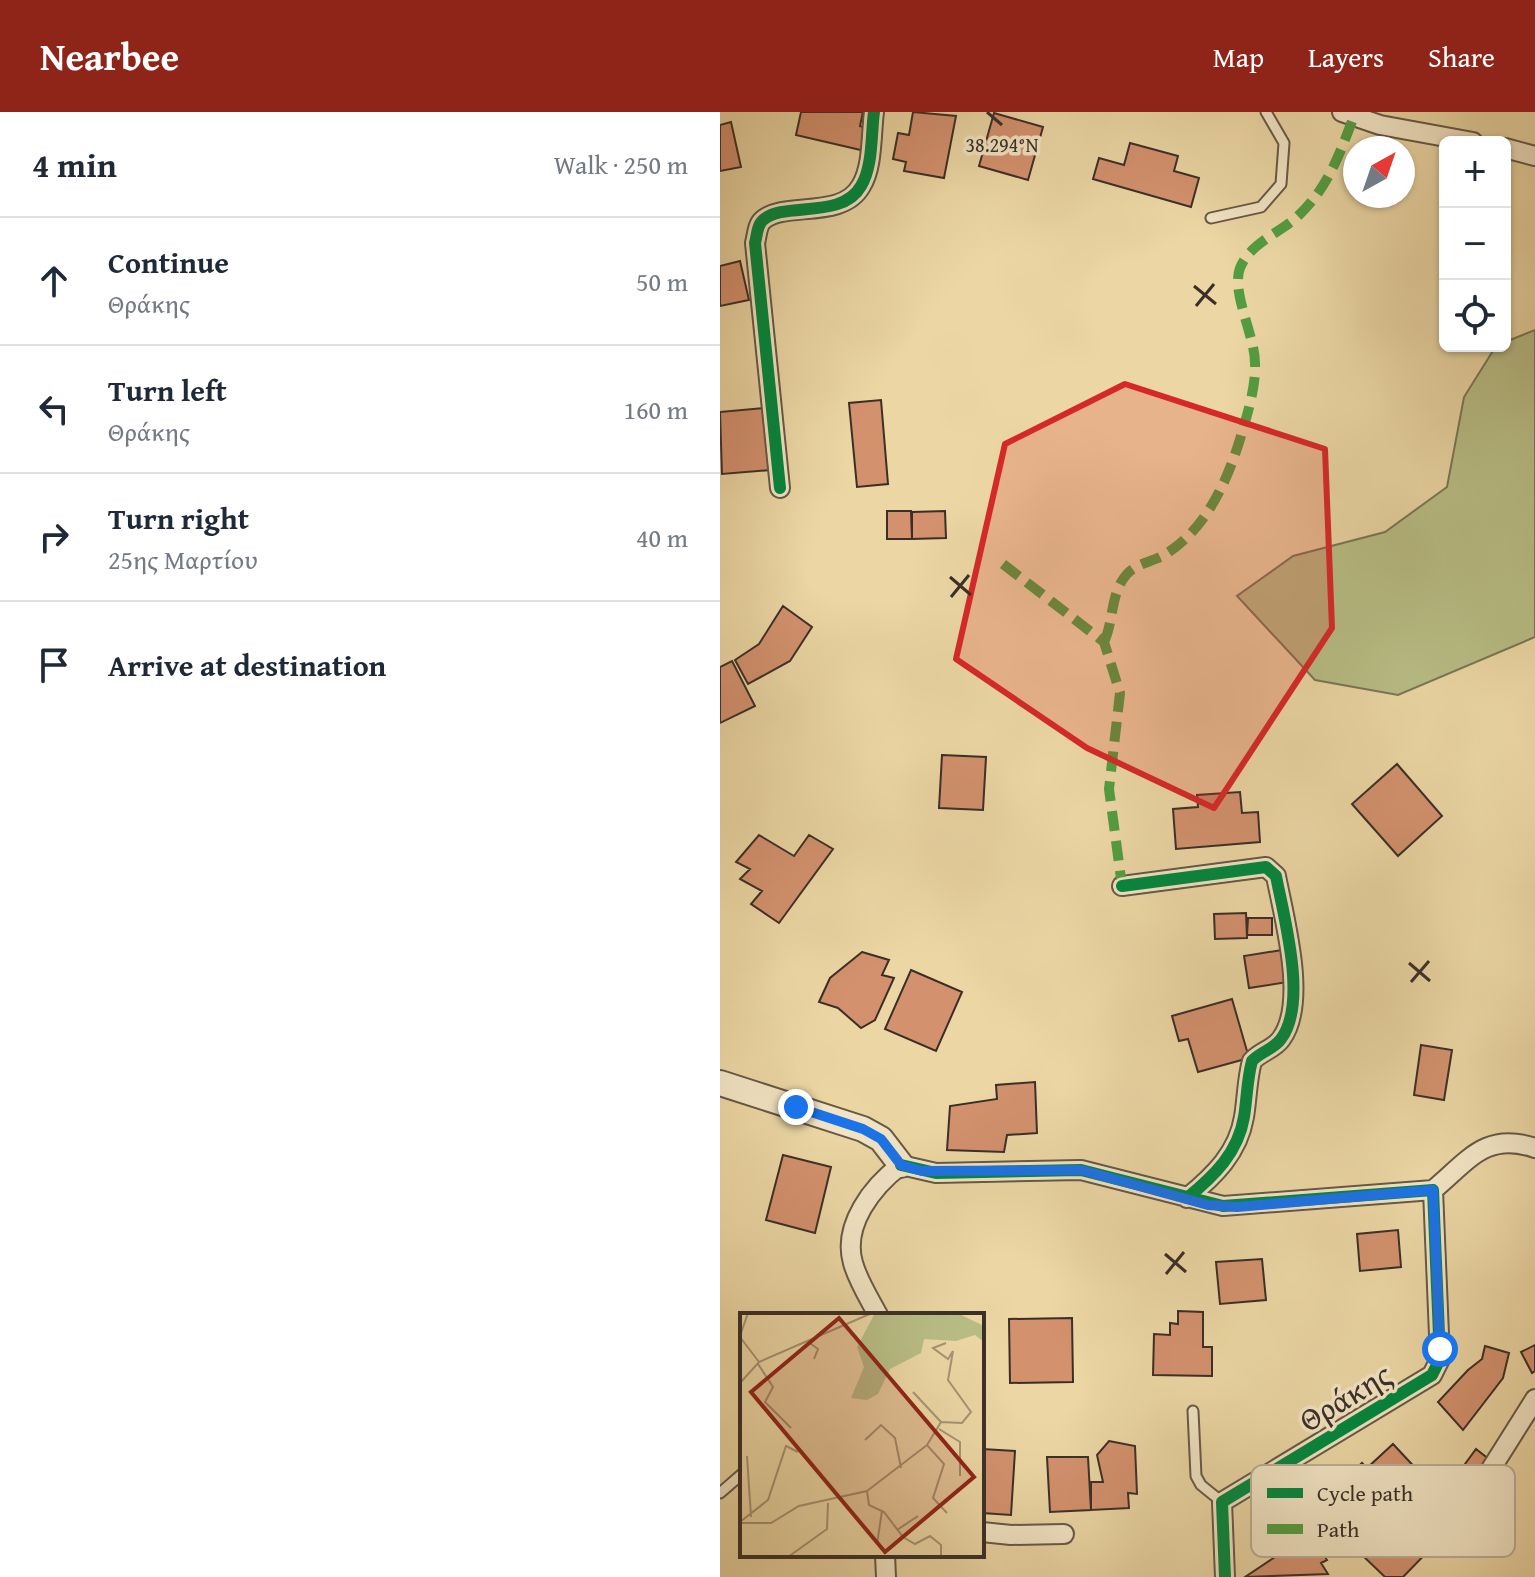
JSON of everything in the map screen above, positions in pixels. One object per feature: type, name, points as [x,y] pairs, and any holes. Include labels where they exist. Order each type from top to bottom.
[{"type":"street","points":[[780,488],[755,243],[758,229],[762,220],[770,216],[846,201],[856,193],[865,178],[874,112]]},
{"type":"street","points":[[1342,112],[1395,128],[1440,136]]},
{"type":"street","points":[[1511,150],[1535,156]]},
{"type":"street","points":[[1122,886],[1266,867],[1276,876],[1294,987],[1293,1012],[1281,1041],[1252,1061],[1243,1121],[1230,1153],[1213,1176],[1187,1198]]},
{"type":"street","points":[[720,1083],[863,1129],[881,1139],[901,1165],[936,1173],[1081,1170],[1208,1205],[1237,1207],[1433,1190],[1494,1142],[1512,1141],[1535,1148]]},
{"type":"street","points":[[877,1313],[852,1261],[854,1227],[876,1188],[901,1165]]},
{"type":"street","name":"Θράκης","points":[[1283,1465],[1432,1375],[1437,1368],[1440,1359],[1433,1190]]},
{"type":"street","points":[[1493,1465],[1535,1399]]},
{"type":"street","name":"Θράκης","points":[[1222,1502],[1251,1484]]},
{"type":"street","points":[[1222,1502],[1225,1577]]},
{"type":"street","points":[[984,1532],[1064,1534]]},
{"type":"street","points":[[885,1557],[886,1577]]},
{"type":"lane","points":[[1211,218],[1261,207],[1281,184],[1284,143],[1266,112]]},
{"type":"lane","points":[[1193,1411],[1196,1476],[1201,1485],[1222,1502]]},
{"type":"lane","points":[[720,1493],[740,1476]]},
{"type":"highlighted area","points":[[1125,384],[1325,449],[1332,628],[1214,808],[1087,748],[956,659],[1005,444]]},
{"type":"green space","points":[[1535,330],[1535,637],[1398,695],[1315,680],[1237,596],[1293,556],[1385,532],[1447,487],[1464,397],[1492,352],[1511,352],[1511,340]]},
{"type":"building","points":[[801,112],[863,112],[860,126],[870,129],[865,151],[796,135]]},
{"type":"building","points":[[913,112],[956,116],[944,178],[904,171],[906,162],[893,159],[898,133],[909,135]]},
{"type":"building","points":[[994,113],[1043,127],[1028,180],[979,166]]},
{"type":"building","points":[[731,122],[741,167],[720,171],[720,125]]},
{"type":"building","points":[[1130,143],[1178,156],[1174,171],[1199,178],[1191,207],[1093,179],[1099,158],[1124,165]]},
{"type":"building","points":[[740,261],[749,300],[720,306],[720,266]]},
{"type":"building","points":[[881,400],[888,484],[857,487],[849,403]]},
{"type":"building","points":[[765,408],[771,470],[722,474],[720,412]]},
{"type":"building","points":[[887,511],[911,511],[912,539],[887,539]]},
{"type":"building","points":[[945,511],[946,538],[912,539],[912,512]]},
{"type":"building","points":[[783,606],[812,627],[790,661],[748,684],[735,660],[759,644]]},
{"type":"building","points":[[732,661],[755,706],[720,723],[720,667]]},
{"type":"building","points":[[942,755],[986,757],[983,810],[939,808]]},
{"type":"building","points":[[1397,764],[1442,816],[1398,856],[1352,804]]},
{"type":"building","points":[[1240,792],[1242,813],[1258,812],[1260,842],[1176,849],[1173,809],[1198,807],[1197,795]]},
{"type":"building","points":[[759,835],[794,856],[809,835],[833,849],[779,923],[751,904],[762,891],[740,879],[750,869],[736,862]]},
{"type":"building","points":[[1246,913],[1247,938],[1215,939],[1214,914]]},
{"type":"building","points":[[1248,918],[1272,918],[1272,935],[1247,935]]},
{"type":"building","points":[[1282,950],[1288,982],[1249,988],[1244,956]]},
{"type":"building","points":[[862,952],[889,960],[882,975],[894,978],[875,1020],[861,1028],[838,1008],[819,1002],[830,978]]},
{"type":"building","points":[[911,970],[962,992],[936,1051],[885,1029]]},
{"type":"building","points":[[1232,999],[1249,1058],[1198,1072],[1188,1039],[1179,1041],[1172,1016]]},
{"type":"building","points":[[1421,1045],[1452,1050],[1444,1100],[1414,1095]]},
{"type":"building","points":[[1035,1082],[1037,1133],[1007,1135],[1004,1152],[947,1150],[950,1106],[997,1099],[996,1085]]},
{"type":"building","points":[[783,1155],[831,1167],[815,1233],[766,1220]]},
{"type":"building","points":[[1398,1230],[1401,1267],[1360,1271],[1357,1234]]},
{"type":"building","points":[[1262,1259],[1266,1300],[1220,1304],[1216,1262]]},
{"type":"building","points":[[1178,1311],[1203,1312],[1203,1347],[1212,1347],[1212,1376],[1153,1375],[1154,1334],[1170,1335],[1170,1323],[1178,1324]]},
{"type":"building","points":[[1072,1318],[1073,1382],[1010,1383],[1009,1319]]},
{"type":"building","points":[[1535,1345],[1535,1371],[1532,1373],[1521,1352]]},
{"type":"building","points":[[1485,1346],[1509,1353],[1503,1378],[1463,1430],[1438,1402],[1482,1359]]},
{"type":"building","points":[[1109,1441],[1135,1446],[1137,1494],[1128,1493],[1129,1508],[1091,1510],[1091,1482],[1103,1482],[1097,1455]]},
{"type":"building","points":[[1393,1444],[1413,1465],[1370,1465]]},
{"type":"building","points":[[984,1449],[1015,1451],[1011,1515],[984,1513]]},
{"type":"building","points":[[1476,1449],[1490,1460],[1486,1465],[1465,1464]]},
{"type":"building","points":[[1047,1457],[1088,1457],[1091,1510],[1050,1512]]},
{"type":"building","points":[[1275,1557],[1325,1557],[1327,1560],[1321,1563],[1328,1574],[1245,1577]]},
{"type":"building","points":[[1364,1557],[1422,1557],[1403,1577],[1385,1577]]},
{"type":"marked path","points":[[1104,642],[1115,598],[1127,574],[1135,567],[1164,555],[1193,531],[1224,482],[1248,413],[1255,371],[1254,352],[1239,289],[1240,268],[1258,245],[1298,216],[1317,194],[1332,169],[1354,116]]},
{"type":"marked path","points":[[1003,564],[1104,642],[1120,693],[1109,789],[1122,886]]},
{"type":"cycle path","points":[[780,488],[755,243],[761,222],[772,214],[827,207],[852,196],[861,186],[868,170],[874,112]]},
{"type":"cycle path","points":[[1122,886],[1266,867],[1276,876],[1284,914],[1292,960],[1293,1004],[1289,1023],[1281,1039],[1252,1061],[1241,1130],[1230,1153],[1187,1198]]},
{"type":"cycle path","points":[[901,1165],[936,1173],[1081,1170],[1223,1206],[1433,1190],[1440,1359],[1432,1375],[1283,1465]]},
{"type":"cycle path","points":[[1225,1577],[1222,1502],[1251,1484]]},
{"type":"route","points":[[796,1107],[863,1129],[881,1139],[901,1165],[936,1173],[1081,1170],[1208,1205],[1237,1207],[1433,1190],[1440,1349]]}]
